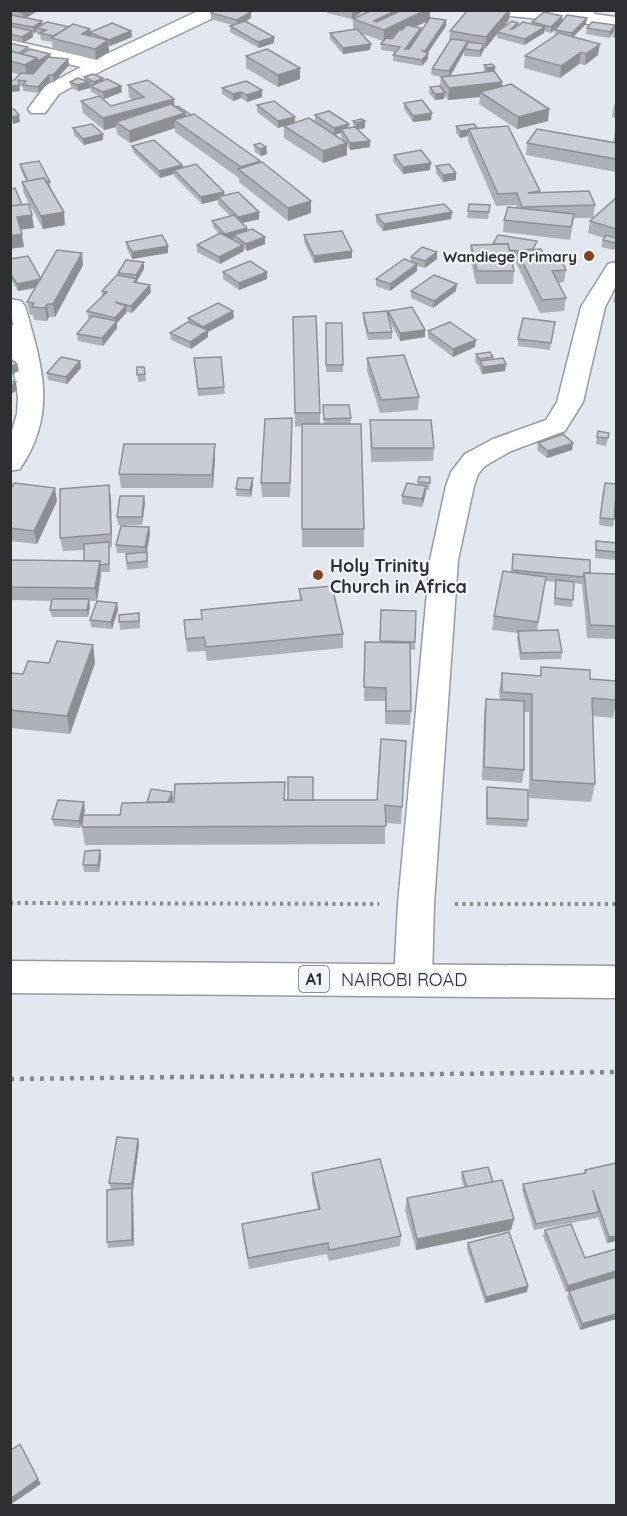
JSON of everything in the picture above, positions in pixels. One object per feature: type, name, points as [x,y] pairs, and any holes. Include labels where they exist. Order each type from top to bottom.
[{"type":"main road","points":[[38,109],[52,90],[98,65],[216,10]]},
{"type":"main road","points":[[501,10],[586,14],[616,22]]},
{"type":"main road","points":[[10,45],[98,65]]},
{"type":"main road","points":[[413,979],[416,904],[444,560],[460,486],[465,472],[475,460],[502,445],[556,425],[570,402],[593,307],[616,269]]},
{"type":"main road","points":[[10,463],[27,431],[32,403],[26,359],[13,306]]},
{"type":"main road","name":"NAIROBI ROAD","points":[[10,977],[616,982]]},
{"type":"main road","name":"NAIROBI ROAD","points":[[10,999],[616,1000]]},
{"type":"path","points":[[10,903],[616,904]]},
{"type":"path","points":[[10,1078],[616,1072]]},
{"type":"building","points":[[215,10],[251,12],[237,20],[211,13]]},
{"type":"building","points":[[372,10],[397,10],[374,21],[377,22],[402,10],[426,10],[384,30],[353,19]]},
{"type":"building","points":[[468,10],[509,10],[486,37],[450,31]]},
{"type":"building","points":[[544,12],[562,16],[551,27],[532,22]]},
{"type":"building","points":[[10,15],[42,21],[33,27],[10,23]]},
{"type":"building","points":[[567,15],[587,18],[572,33],[555,30]]},
{"type":"building","points":[[430,18],[446,20],[425,51],[421,50],[428,53],[422,60],[393,55],[400,47],[381,44],[386,38],[392,39],[399,30],[407,25],[421,28],[405,49],[409,49]]},
{"type":"building","points":[[245,21],[274,37],[258,42],[230,26]]},
{"type":"building","points":[[512,21],[518,23],[511,29],[523,22],[545,27],[525,39],[497,32]]},
{"type":"building","points":[[47,22],[70,27],[53,36],[40,33],[46,30],[36,28]]},
{"type":"building","points":[[592,22],[615,25],[610,32],[587,28]]},
{"type":"building","points":[[112,23],[131,31],[109,40],[91,33],[91,32]]},
{"type":"building","points":[[73,24],[90,29],[82,34],[108,40],[95,49],[51,38]]},
{"type":"building","points":[[10,26],[32,31],[22,37],[10,34]]},
{"type":"building","points":[[357,29],[371,44],[343,48],[330,33]]},
{"type":"building","points":[[559,33],[600,44],[586,54],[581,52],[561,66],[525,56]]},
{"type":"building","points":[[451,39],[468,41],[449,71],[432,69]]},
{"type":"building","points":[[468,42],[484,44],[480,51],[465,49]]},
{"type":"building","points":[[10,43],[28,47],[19,53],[10,51]]},
{"type":"building","points":[[30,49],[50,54],[38,61],[37,58],[21,54]]},
{"type":"building","points":[[267,49],[300,68],[278,75],[246,56]]},
{"type":"building","points":[[10,51],[37,58],[25,65],[10,61]]},
{"type":"building","points":[[48,57],[68,59],[38,87],[23,85],[26,81],[18,80],[19,85],[10,86],[10,81],[21,73],[33,74]]},
{"type":"building","points":[[492,64],[495,67],[487,68],[484,65]]},
{"type":"building","points":[[494,71],[502,82],[449,88],[441,77]]},
{"type":"building","points":[[93,74],[103,78],[94,82],[84,77]]},
{"type":"building","points":[[78,78],[89,82],[77,85],[70,82]]},
{"type":"building","points":[[107,79],[121,86],[103,92],[90,86]]},
{"type":"building","points":[[148,80],[174,99],[103,118],[81,101],[99,96],[111,106],[144,97],[128,85]]},
{"type":"building","points":[[246,81],[262,90],[247,95],[241,92],[233,94],[222,88]]},
{"type":"building","points":[[511,84],[549,109],[518,117],[480,92]]},
{"type":"building","points":[[440,86],[445,93],[435,94],[430,87]]},
{"type":"building","points":[[422,100],[432,113],[413,116],[404,103]]},
{"type":"building","points":[[274,101],[295,117],[278,121],[257,105]]},
{"type":"building","points":[[171,104],[185,113],[129,131],[116,122]]},
{"type":"building","points":[[178,106],[191,115],[185,117],[185,113],[176,107]]},
{"type":"building","points":[[14,109],[19,115],[12,117],[10,110]]},
{"type":"building","points":[[329,111],[349,124],[334,128],[315,115]]},
{"type":"building","points":[[194,114],[260,161],[241,167],[174,120]]},
{"type":"building","points":[[309,118],[347,143],[323,151],[284,126]]},
{"type":"building","points":[[361,119],[365,121],[356,123],[353,121]]},
{"type":"building","points":[[92,124],[103,134],[83,139],[73,128]]},
{"type":"building","points":[[474,124],[477,128],[460,131],[456,126]]},
{"type":"building","points":[[508,126],[540,191],[528,193],[589,191],[595,205],[522,207],[517,193],[498,194],[469,129]]},
{"type":"building","points":[[355,127],[370,141],[350,143],[341,129]]},
{"type":"building","points":[[537,129],[616,143],[616,159],[527,143]]},
{"type":"building","points":[[154,140],[182,165],[159,171],[132,146]]},
{"type":"building","points":[[260,143],[266,147],[260,149],[254,145]]},
{"type":"building","points":[[421,150],[431,163],[403,167],[394,155]]},
{"type":"building","points":[[39,161],[50,182],[44,178],[28,181],[20,164]]},
{"type":"building","points":[[262,162],[311,201],[288,208],[238,169]]},
{"type":"building","points":[[196,164],[224,192],[201,197],[174,170]]},
{"type":"building","points":[[449,164],[456,173],[443,175],[436,166]]},
{"type":"building","points":[[44,178],[64,212],[41,216],[22,182]]},
{"type":"building","points":[[15,188],[22,205],[10,206],[10,189]]},
{"type":"building","points":[[238,192],[259,212],[238,217],[218,197]]},
{"type":"building","points":[[616,198],[616,229],[590,221]]},
{"type":"building","points":[[29,204],[32,215],[17,217],[22,234],[10,236],[10,206]]},
{"type":"building","points":[[444,204],[452,212],[384,224],[376,215]]},
{"type":"building","points":[[469,204],[490,205],[489,212],[468,211]]},
{"type":"building","points":[[508,207],[574,214],[571,227],[504,220]]},
{"type":"building","points":[[234,215],[247,228],[225,234],[212,221]]},
{"type":"building","points":[[252,229],[265,237],[246,244],[234,235]]},
{"type":"building","points":[[342,231],[352,251],[314,256],[304,235]]},
{"type":"building","points":[[220,233],[243,245],[219,257],[197,245]]},
{"type":"building","points":[[162,235],[168,246],[132,252],[126,242]]},
{"type":"building","points":[[498,235],[537,241],[533,249],[509,250],[508,244],[493,244]]},
{"type":"building","points":[[606,235],[616,238],[616,242],[603,240]]},
{"type":"building","points":[[508,244],[514,271],[477,271],[471,245]]},
{"type":"building","points":[[422,247],[437,252],[425,261],[411,257]]},
{"type":"building","points":[[541,249],[548,262],[562,261],[566,270],[552,271],[566,298],[542,300],[517,251]]},
{"type":"building","points":[[57,250],[82,253],[53,304],[47,304],[45,308],[32,307],[34,303],[27,302]]},
{"type":"building","points":[[28,256],[41,279],[17,284],[10,273],[10,259]]},
{"type":"building","points":[[404,259],[417,264],[390,284],[376,279]]},
{"type":"building","points":[[126,260],[144,262],[136,275],[118,273]]},
{"type":"building","points":[[250,261],[267,272],[239,283],[223,272]]},
{"type":"building","points":[[117,275],[137,279],[134,282],[150,285],[131,306],[115,302],[126,306],[115,318],[87,311],[107,292],[102,291]]},
{"type":"building","points":[[434,275],[457,284],[434,301],[411,291]]},
{"type":"building","points":[[218,303],[233,311],[203,327],[188,318]]},
{"type":"building","points":[[412,307],[425,330],[400,333],[388,311]]},
{"type":"building","points":[[387,311],[392,332],[368,333],[363,313]]},
{"type":"building","points":[[92,316],[117,321],[102,338],[77,334]]},
{"type":"building","points":[[316,316],[320,413],[295,413],[293,317]]},
{"type":"building","points":[[523,318],[555,322],[551,343],[518,339]]},
{"type":"building","points":[[188,322],[208,330],[190,342],[170,333]]},
{"type":"building","points":[[450,322],[476,340],[453,349],[428,331]]},
{"type":"building","points":[[326,323],[342,323],[343,365],[326,365]]},
{"type":"building","points":[[490,352],[493,357],[479,359],[476,354]]},
{"type":"building","points":[[404,355],[419,397],[381,400],[367,358]]},
{"type":"building","points":[[61,357],[80,361],[66,377],[47,373]]},
{"type":"building","points":[[221,357],[224,387],[198,389],[194,358]]},
{"type":"building","points":[[503,358],[506,364],[483,367],[480,361]]},
{"type":"building","points":[[10,359],[17,364],[10,367]]},
{"type":"building","points":[[137,367],[144,367],[145,374],[137,375]]},
{"type":"building","points":[[323,405],[349,405],[351,418],[324,419]]},
{"type":"building","points":[[292,418],[290,483],[261,483],[265,419]]},
{"type":"building","points":[[370,420],[431,420],[434,448],[372,448]]},
{"type":"building","points":[[302,424],[361,424],[364,529],[302,529]]},
{"type":"building","points":[[598,431],[609,433],[608,438],[597,437]]},
{"type":"building","points":[[563,434],[573,443],[548,451],[538,443]]},
{"type":"building","points":[[124,444],[215,444],[212,475],[119,474]]},
{"type":"building","points":[[419,477],[430,477],[430,483],[418,482]]},
{"type":"building","points":[[238,478],[253,478],[250,490],[236,489]]},
{"type":"building","points":[[14,483],[55,488],[34,531],[10,528],[10,491]]},
{"type":"building","points":[[407,483],[426,486],[422,499],[402,496]]},
{"type":"building","points":[[605,483],[616,484],[614,519],[600,518]]},
{"type":"building","points":[[109,485],[111,534],[60,538],[60,489]]},
{"type":"building","points":[[120,496],[144,496],[142,517],[117,517]]},
{"type":"building","points":[[121,526],[149,527],[145,547],[116,545]]},
{"type":"building","points":[[596,541],[616,543],[616,552],[596,550]]},
{"type":"building","points":[[109,542],[109,564],[100,565],[100,561],[84,561],[84,544]]},
{"type":"building","points":[[147,552],[147,561],[127,563],[126,554]]},
{"type":"building","points":[[513,554],[590,560],[590,573],[584,573],[584,577],[512,570]]},
{"type":"building","points":[[10,560],[100,561],[95,588],[10,587]]},
{"type":"building","points":[[503,571],[546,577],[538,622],[494,616]]},
{"type":"building","points":[[584,573],[616,574],[616,626],[590,625]]},
{"type":"building","points":[[556,580],[574,582],[573,600],[555,598]]},
{"type":"building","points":[[332,586],[343,634],[206,647],[204,637],[186,639],[184,620],[202,619],[201,610],[302,600],[299,589]]},
{"type":"building","points":[[52,599],[89,599],[87,610],[50,610]]},
{"type":"building","points":[[97,601],[117,603],[111,622],[90,620]]},
{"type":"building","points":[[381,610],[416,611],[415,642],[380,641]]},
{"type":"building","points":[[139,613],[139,621],[119,622],[119,615]]},
{"type":"building","points":[[558,630],[562,652],[521,653],[518,631]]},
{"type":"building","points":[[57,641],[93,645],[67,716],[10,710],[10,673],[23,674],[28,661],[49,663]]},
{"type":"building","points":[[365,642],[410,643],[411,711],[386,711],[386,688],[364,687]]},
{"type":"building","points":[[541,667],[590,670],[590,679],[616,681],[616,700],[592,698],[595,784],[532,780],[532,694],[502,692],[502,673],[541,676]]},
{"type":"building","points":[[486,699],[524,701],[524,770],[484,767]]},
{"type":"building","points":[[381,739],[406,741],[402,807],[385,805],[386,826],[82,827],[83,815],[120,815],[122,803],[174,802],[175,784],[285,782],[284,800],[377,800]]},
{"type":"building","points":[[288,777],[313,777],[313,800],[288,800]]},
{"type":"building","points":[[487,787],[528,790],[528,820],[487,818]]},
{"type":"building","points":[[151,789],[172,792],[168,802],[147,802]]},
{"type":"building","points":[[58,800],[84,802],[79,821],[52,819]]},
{"type":"building","points":[[100,850],[98,865],[83,865],[85,851]]},
{"type":"building","points":[[117,1137],[138,1139],[132,1184],[109,1183]]},
{"type":"building","points":[[380,1159],[401,1236],[329,1250],[328,1243],[248,1258],[242,1224],[320,1209],[312,1173]]},
{"type":"building","points":[[616,1163],[616,1236],[609,1237],[593,1190],[599,1212],[536,1224],[523,1184],[586,1173],[585,1170]]},
{"type":"building","points":[[488,1167],[493,1182],[467,1187],[462,1172]]},
{"type":"building","points":[[502,1180],[514,1219],[417,1239],[407,1198]]},
{"type":"building","points":[[132,1188],[132,1240],[107,1242],[107,1190]]},
{"type":"building","points":[[571,1224],[585,1258],[616,1249],[616,1271],[568,1286],[545,1230]]},
{"type":"building","points":[[509,1232],[528,1286],[486,1297],[468,1243]]},
{"type":"building","points":[[616,1277],[616,1314],[582,1324],[569,1291]]},
{"type":"building","points":[[20,1444],[38,1479],[10,1499],[10,1451]]},
{"type":"place","name":"Wandiege Primary","points":[[589,256]]},
{"type":"place","name":"Holy Trinity Church in Africa","points":[[318,575]]}]
